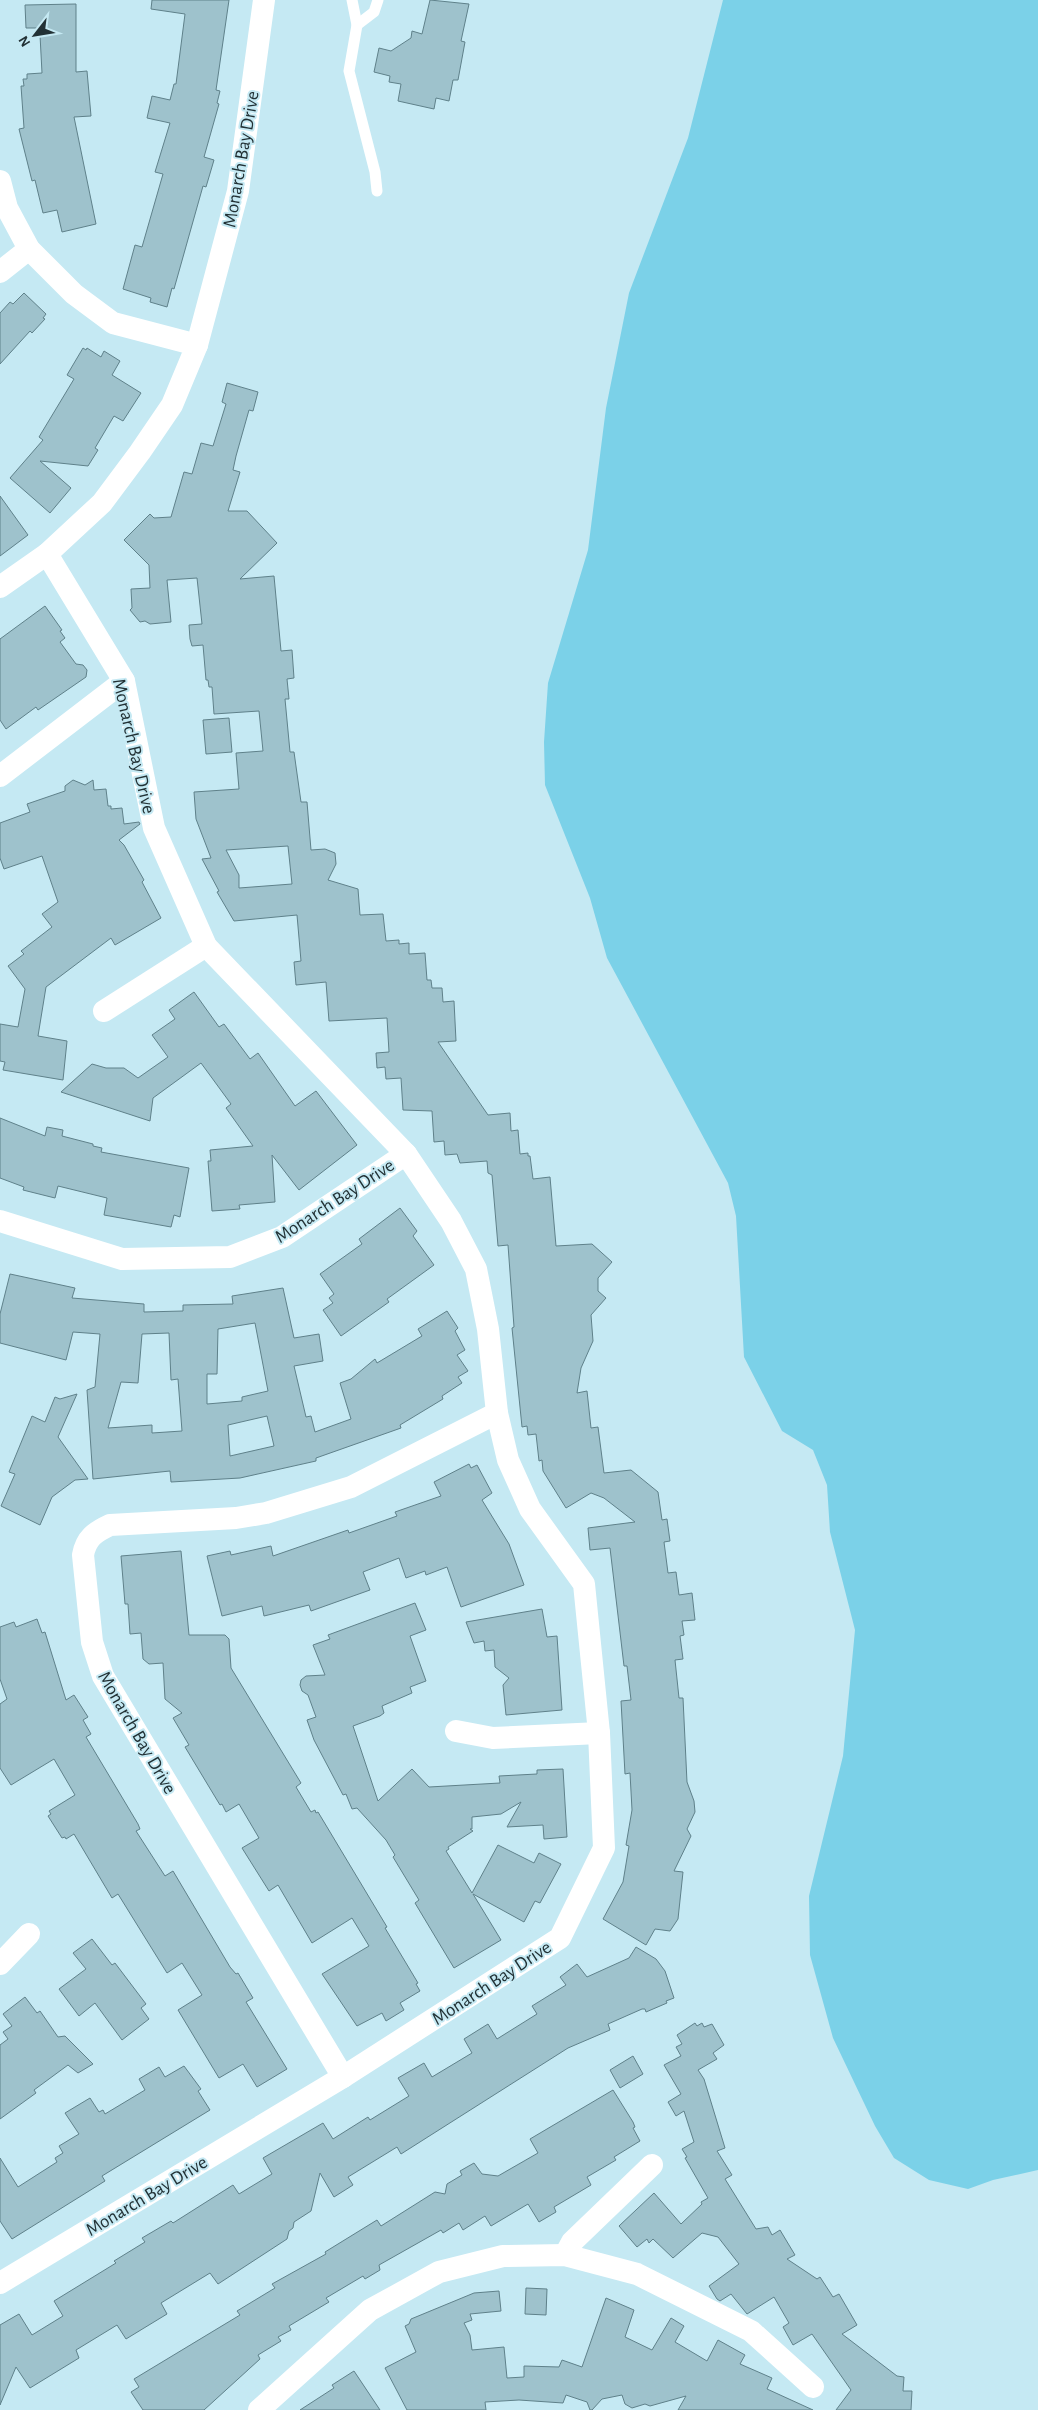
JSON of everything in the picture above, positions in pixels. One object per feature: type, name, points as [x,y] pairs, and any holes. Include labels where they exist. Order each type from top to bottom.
[{"type":"street","name":"Monarch Bay Drive","points":[[0,588],[47,554],[102,503],[172,405],[197,344],[238,191],[264,0]]},
{"type":"street","points":[[0,181],[6,208],[29,249],[74,294],[113,323],[197,344]]},
{"type":"street","points":[[0,272],[29,249]]},
{"type":"street","name":"Monarch Bay Drive","points":[[0,2283],[343,2077],[560,1938],[604,1848],[599,1733],[584,1584],[530,1508],[508,1460],[497,1413],[488,1329],[476,1269],[451,1221],[406,1154],[206,946],[154,828],[124,681],[47,554]]},
{"type":"street","points":[[0,776],[124,681]]},
{"type":"street","points":[[104,1011],[206,946]]},
{"type":"street","name":"Monarch Bay Drive","points":[[0,1221],[122,1259],[230,1257],[282,1237],[406,1154]]},
{"type":"street","name":"Monarch Bay Drive","points":[[343,2077],[103,1676],[92,1642],[83,1555],[85,1545],[91,1536],[110,1525],[251,1517],[328,1495],[371,1478],[497,1413]]},
{"type":"street","points":[[456,1730],[493,1738],[599,1733]]},
{"type":"street","points":[[0,1964],[29,1934]]},
{"type":"street","points":[[565,2255],[572,2242],[652,2164]]},
{"type":"street","points":[[259,2410],[370,2310],[439,2272],[503,2256],[565,2255],[637,2274],[751,2331],[813,2386]]},
{"type":"lane","points":[[352,0],[357,25],[349,71],[375,172],[377,191]]},
{"type":"lane","points":[[357,25],[374,12],[378,0]]},
{"type":"water","points":[[723,0],[1038,0],[1038,2170],[993,2180],[968,2189],[929,2180],[894,2158],[875,2126],[833,2038],[810,1955],[809,1896],[843,1756],[855,1630],[830,1532],[827,1485],[813,1450],[782,1431],[744,1357],[736,1216],[728,1183],[607,958],[590,898],[545,785],[544,742],[548,683],[588,550],[606,408],[629,293],[688,138]]},
{"type":"building","points":[[152,0],[229,0],[216,90],[220,91],[217,103],[219,104],[204,157],[214,160],[206,187],[203,186],[174,289],[172,288],[167,307],[150,302],[151,298],[123,289],[135,245],[142,247],[163,174],[155,172],[170,123],[147,118],[152,96],[170,100],[174,84],[176,84],[185,14],[151,9]]},
{"type":"building","points":[[430,0],[469,4],[461,41],[465,42],[458,80],[453,80],[449,101],[436,98],[434,109],[398,101],[401,84],[389,82],[390,76],[374,72],[379,48],[391,51],[411,38],[412,31],[422,34]]},
{"type":"building","points":[[76,4],[76,72],[87,71],[91,116],[74,117],[96,224],[62,232],[57,210],[43,213],[35,180],[32,181],[19,129],[24,128],[21,86],[24,86],[23,79],[27,79],[27,74],[42,73],[39,28],[26,28],[25,5]]},
{"type":"building","points":[[24,293],[46,314],[43,318],[45,319],[32,333],[30,331],[0,364],[0,313],[10,302],[13,304]]},
{"type":"building","points":[[83,348],[86,350],[87,348],[101,357],[104,351],[120,361],[112,375],[141,393],[123,421],[114,416],[95,448],[98,450],[88,466],[40,461],[71,488],[50,513],[10,478],[43,440],[39,437],[74,379],[67,375]]},
{"type":"building","points":[[227,383],[258,392],[253,411],[249,410],[236,456],[233,470],[240,472],[228,511],[247,511],[277,543],[240,579],[274,576],[281,651],[292,650],[294,678],[287,679],[289,699],[285,699],[290,752],[294,752],[301,802],[307,802],[311,850],[325,849],[335,853],[336,864],[328,880],[358,889],[360,915],[383,914],[386,941],[399,940],[399,944],[409,943],[409,954],[425,953],[427,980],[431,980],[432,988],[442,988],[443,1002],[454,1001],[456,1041],[438,1042],[488,1115],[510,1113],[511,1131],[518,1130],[520,1154],[528,1153],[528,1156],[530,1156],[533,1179],[550,1177],[556,1246],[592,1244],[612,1262],[598,1278],[598,1291],[606,1298],[591,1315],[593,1341],[581,1368],[577,1393],[587,1391],[591,1428],[598,1427],[604,1473],[631,1470],[658,1492],[662,1520],[667,1519],[670,1541],[664,1542],[668,1573],[676,1572],[679,1595],[692,1593],[695,1620],[682,1621],[684,1635],[680,1636],[683,1659],[675,1660],[679,1698],[683,1698],[687,1782],[694,1801],[695,1812],[687,1829],[691,1836],[674,1871],[683,1872],[678,1919],[670,1931],[655,1929],[646,1945],[603,1919],[623,1882],[629,1846],[626,1845],[632,1810],[630,1773],[625,1774],[621,1701],[631,1700],[627,1666],[624,1666],[610,1548],[590,1550],[588,1528],[635,1522],[604,1498],[591,1493],[566,1508],[543,1471],[542,1460],[539,1461],[536,1434],[528,1435],[527,1426],[522,1427],[512,1328],[514,1327],[508,1245],[498,1246],[492,1175],[488,1173],[487,1161],[460,1163],[457,1154],[445,1155],[444,1141],[434,1142],[432,1111],[403,1110],[401,1078],[386,1079],[385,1067],[377,1068],[376,1053],[389,1052],[387,1018],[329,1021],[326,982],[296,985],[294,962],[301,961],[297,915],[234,921],[217,892],[219,891],[202,859],[211,858],[196,819],[194,792],[239,789],[236,753],[263,751],[259,711],[214,714],[212,687],[209,687],[208,680],[206,680],[203,645],[192,646],[190,639],[189,625],[202,624],[197,578],[167,580],[171,622],[150,624],[145,621],[140,622],[130,610],[132,608],[131,589],[150,588],[149,565],[124,540],[150,514],[154,518],[171,517],[184,472],[192,474],[201,443],[213,446],[226,404],[222,402]],"holes":[[[288,846],[292,884],[239,888],[239,875],[226,850]]]},
{"type":"building","points":[[0,496],[28,535],[0,556]]},
{"type":"building","points":[[45,606],[62,630],[60,631],[65,638],[60,642],[76,664],[83,665],[87,670],[86,677],[38,710],[36,707],[6,729],[0,720],[0,639]]},
{"type":"building","points":[[229,718],[232,752],[206,754],[203,720]]},
{"type":"building","points":[[73,780],[85,785],[93,780],[94,790],[106,789],[108,806],[111,806],[111,809],[122,808],[124,824],[139,822],[140,824],[119,840],[124,845],[144,880],[142,882],[161,918],[115,945],[111,938],[46,987],[38,1036],[67,1041],[63,1080],[3,1070],[5,1062],[0,1061],[0,1024],[18,1027],[25,989],[8,966],[24,954],[21,951],[52,927],[42,914],[58,902],[42,856],[4,869],[0,858],[0,823],[30,812],[27,804],[65,791],[65,786]]},
{"type":"building","points":[[194,992],[219,1027],[224,1024],[250,1059],[258,1053],[295,1106],[316,1091],[357,1145],[299,1190],[272,1155],[275,1202],[239,1205],[240,1209],[212,1211],[208,1161],[211,1161],[210,1150],[253,1146],[226,1108],[231,1104],[201,1063],[153,1098],[150,1121],[61,1092],[92,1064],[106,1068],[124,1068],[138,1078],[168,1057],[152,1035],[175,1019],[169,1010]]},
{"type":"building","points":[[0,1118],[45,1136],[47,1127],[63,1130],[62,1136],[93,1144],[93,1146],[102,1148],[101,1152],[189,1168],[180,1217],[174,1215],[171,1227],[104,1215],[107,1198],[58,1186],[55,1198],[23,1190],[24,1187],[0,1178]]},
{"type":"building","points":[[400,1208],[417,1231],[413,1236],[434,1265],[387,1299],[389,1302],[341,1336],[323,1310],[333,1303],[329,1298],[334,1294],[320,1274],[362,1244],[359,1239]]},
{"type":"building","points":[[10,1274],[75,1288],[72,1298],[144,1304],[144,1312],[183,1311],[183,1305],[233,1304],[232,1296],[283,1288],[294,1338],[319,1334],[323,1361],[294,1366],[306,1417],[311,1416],[315,1432],[351,1419],[340,1383],[351,1379],[375,1359],[377,1363],[422,1336],[418,1329],[447,1311],[458,1328],[455,1331],[465,1350],[457,1355],[468,1371],[458,1377],[462,1383],[442,1396],[443,1399],[400,1425],[401,1428],[316,1458],[316,1461],[240,1478],[171,1482],[170,1471],[93,1479],[87,1390],[95,1387],[100,1334],[73,1332],[66,1360],[0,1343],[0,1314]],"holes":[[[255,1323],[268,1391],[242,1397],[242,1401],[207,1404],[207,1374],[217,1374],[218,1329]],[[169,1333],[171,1380],[178,1379],[182,1431],[152,1433],[152,1425],[108,1428],[121,1382],[138,1383],[142,1334]],[[267,1416],[274,1446],[230,1456],[228,1425]]]},
{"type":"building","points":[[77,1394],[58,1437],[88,1479],[75,1480],[52,1497],[40,1525],[1,1506],[15,1474],[9,1472],[32,1416],[45,1422],[55,1397],[60,1399]]},
{"type":"building","points":[[469,1464],[471,1468],[477,1465],[492,1493],[482,1500],[509,1544],[524,1585],[461,1607],[447,1567],[426,1575],[425,1571],[406,1578],[399,1558],[363,1572],[370,1590],[311,1611],[309,1605],[264,1616],[262,1606],[222,1616],[207,1556],[230,1551],[231,1555],[271,1546],[273,1556],[348,1530],[349,1533],[397,1516],[395,1512],[441,1496],[434,1482]]},
{"type":"building","points":[[181,1551],[189,1635],[225,1635],[229,1639],[231,1668],[301,1783],[296,1787],[311,1812],[315,1810],[316,1813],[318,1812],[387,1927],[385,1928],[418,1983],[416,1984],[420,1991],[400,2003],[404,2010],[386,2021],[382,2013],[357,2026],[322,1974],[369,1946],[352,1918],[312,1943],[278,1885],[269,1891],[242,1848],[259,1838],[239,1804],[226,1812],[222,1804],[220,1805],[185,1747],[189,1745],[173,1718],[182,1713],[165,1699],[163,1663],[149,1664],[143,1659],[141,1633],[130,1634],[128,1604],[125,1604],[121,1556]]},
{"type":"building","points":[[415,1603],[426,1630],[410,1636],[426,1681],[410,1687],[412,1693],[382,1706],[384,1713],[380,1716],[353,1726],[378,1801],[412,1769],[429,1787],[500,1783],[499,1776],[537,1774],[537,1770],[563,1769],[567,1837],[544,1839],[543,1825],[507,1827],[521,1802],[501,1814],[472,1817],[472,1829],[470,1829],[473,1831],[448,1847],[449,1849],[446,1851],[472,1893],[498,1845],[534,1863],[539,1853],[561,1864],[540,1903],[535,1901],[524,1922],[473,1894],[501,1940],[454,1968],[415,1903],[419,1900],[393,1857],[395,1855],[386,1840],[357,1808],[352,1809],[346,1794],[343,1795],[314,1740],[307,1720],[316,1717],[308,1695],[302,1691],[300,1685],[301,1680],[306,1676],[325,1675],[313,1645],[330,1639],[328,1635]]},
{"type":"building","points":[[542,1609],[547,1637],[557,1636],[562,1710],[506,1715],[503,1685],[509,1678],[495,1667],[494,1650],[485,1651],[484,1641],[474,1643],[466,1622]]},
{"type":"building","points":[[37,1619],[42,1633],[45,1632],[66,1700],[74,1695],[88,1717],[83,1720],[91,1734],[86,1737],[138,1824],[140,1829],[136,1831],[165,1876],[173,1871],[230,1967],[236,1974],[238,1973],[253,1998],[246,2002],[287,2069],[257,2087],[243,2064],[219,2078],[178,2010],[202,1995],[182,1963],[167,1973],[118,1894],[112,1898],[74,1834],[66,1839],[65,1837],[62,1838],[48,1816],[51,1814],[49,1811],[75,1795],[54,1759],[11,1785],[0,1768],[0,1704],[7,1699],[0,1679],[0,1627],[14,1622],[16,1627]]},
{"type":"building","points":[[92,1939],[112,1965],[115,1963],[146,2004],[141,2008],[149,2019],[122,2040],[95,2003],[79,2016],[59,1989],[86,1969],[73,1953]]},
{"type":"building","points":[[636,1947],[656,1959],[665,1971],[674,1998],[646,2012],[645,2009],[642,2009],[608,2024],[610,2030],[568,2048],[401,2154],[397,2147],[348,2177],[353,2185],[334,2197],[320,2173],[311,2211],[294,2222],[287,2239],[218,2284],[210,2273],[161,2303],[167,2314],[126,2339],[117,2325],[76,2350],[79,2358],[30,2388],[16,2367],[0,2405],[0,2325],[19,2314],[32,2335],[63,2316],[54,2301],[116,2263],[114,2261],[145,2242],[142,2238],[171,2221],[173,2223],[233,2185],[239,2194],[272,2174],[263,2158],[323,2123],[333,2139],[368,2117],[370,2120],[409,2096],[398,2078],[424,2063],[432,2077],[472,2053],[464,2039],[488,2024],[497,2039],[537,2014],[532,2006],[566,1985],[560,1977],[577,1964],[587,1977],[629,1958]]},
{"type":"building","points":[[25,1997],[37,2013],[40,2011],[58,2037],[65,2036],[93,2064],[78,2073],[68,2065],[34,2090],[36,2093],[0,2119],[0,2045],[8,2039],[3,2032],[12,2026],[3,2014]]},
{"type":"building","points":[[695,2023],[697,2026],[702,2023],[704,2027],[712,2024],[724,2045],[713,2053],[717,2059],[698,2070],[704,2079],[725,2148],[717,2151],[732,2175],[725,2179],[756,2229],[768,2227],[772,2235],[780,2230],[795,2255],[787,2259],[817,2279],[820,2277],[833,2297],[839,2294],[857,2325],[842,2334],[897,2376],[904,2377],[903,2391],[912,2391],[911,2410],[836,2410],[851,2390],[812,2334],[793,2345],[783,2327],[789,2323],[774,2297],[747,2314],[731,2294],[720,2301],[717,2299],[709,2286],[739,2264],[718,2237],[702,2233],[673,2258],[653,2239],[649,2243],[647,2239],[637,2247],[619,2226],[654,2193],[681,2224],[702,2204],[701,2202],[708,2198],[685,2158],[687,2157],[682,2149],[694,2142],[684,2111],[676,2116],[668,2102],[681,2094],[664,2065],[681,2056],[676,2047],[682,2044],[677,2035]]},
{"type":"building","points":[[633,2056],[643,2074],[620,2088],[610,2070]]},
{"type":"building","points":[[184,2066],[201,2089],[198,2091],[210,2110],[102,2176],[105,2181],[12,2239],[0,2221],[0,2158],[18,2187],[57,2162],[55,2158],[63,2153],[59,2146],[79,2134],[65,2113],[90,2098],[99,2112],[103,2110],[105,2114],[145,2090],[139,2079],[159,2067],[165,2077]]},
{"type":"building","points":[[613,2090],[633,2122],[635,2127],[633,2128],[640,2141],[614,2157],[616,2160],[587,2177],[591,2185],[554,2207],[556,2212],[539,2222],[528,2204],[491,2226],[485,2216],[463,2230],[459,2223],[443,2233],[441,2230],[379,2265],[380,2270],[365,2279],[363,2276],[326,2298],[329,2302],[289,2326],[291,2330],[278,2337],[281,2341],[258,2355],[260,2359],[204,2410],[143,2410],[131,2392],[139,2387],[134,2379],[240,2315],[237,2311],[275,2288],[272,2284],[326,2254],[325,2252],[377,2220],[381,2226],[435,2192],[445,2194],[447,2184],[462,2175],[460,2171],[474,2163],[482,2174],[498,2176],[538,2153],[530,2139]]},
{"type":"building","points":[[526,2288],[547,2289],[546,2315],[525,2314]]},
{"type":"building","points":[[499,2291],[501,2311],[470,2314],[472,2320],[464,2323],[470,2335],[472,2350],[504,2347],[507,2378],[524,2377],[524,2366],[559,2367],[562,2360],[582,2367],[606,2298],[634,2310],[625,2337],[652,2350],[671,2318],[684,2326],[675,2342],[707,2361],[718,2340],[745,2355],[740,2364],[772,2378],[767,2389],[813,2410],[678,2410],[686,2396],[650,2406],[645,2404],[632,2408],[625,2404],[622,2395],[602,2399],[590,2410],[587,2402],[566,2395],[563,2403],[519,2400],[485,2402],[486,2410],[407,2410],[385,2368],[416,2352],[405,2326],[409,2324],[411,2319],[474,2293]]},
{"type":"building","points":[[354,2371],[380,2410],[300,2410],[334,2388],[332,2385]]}]
